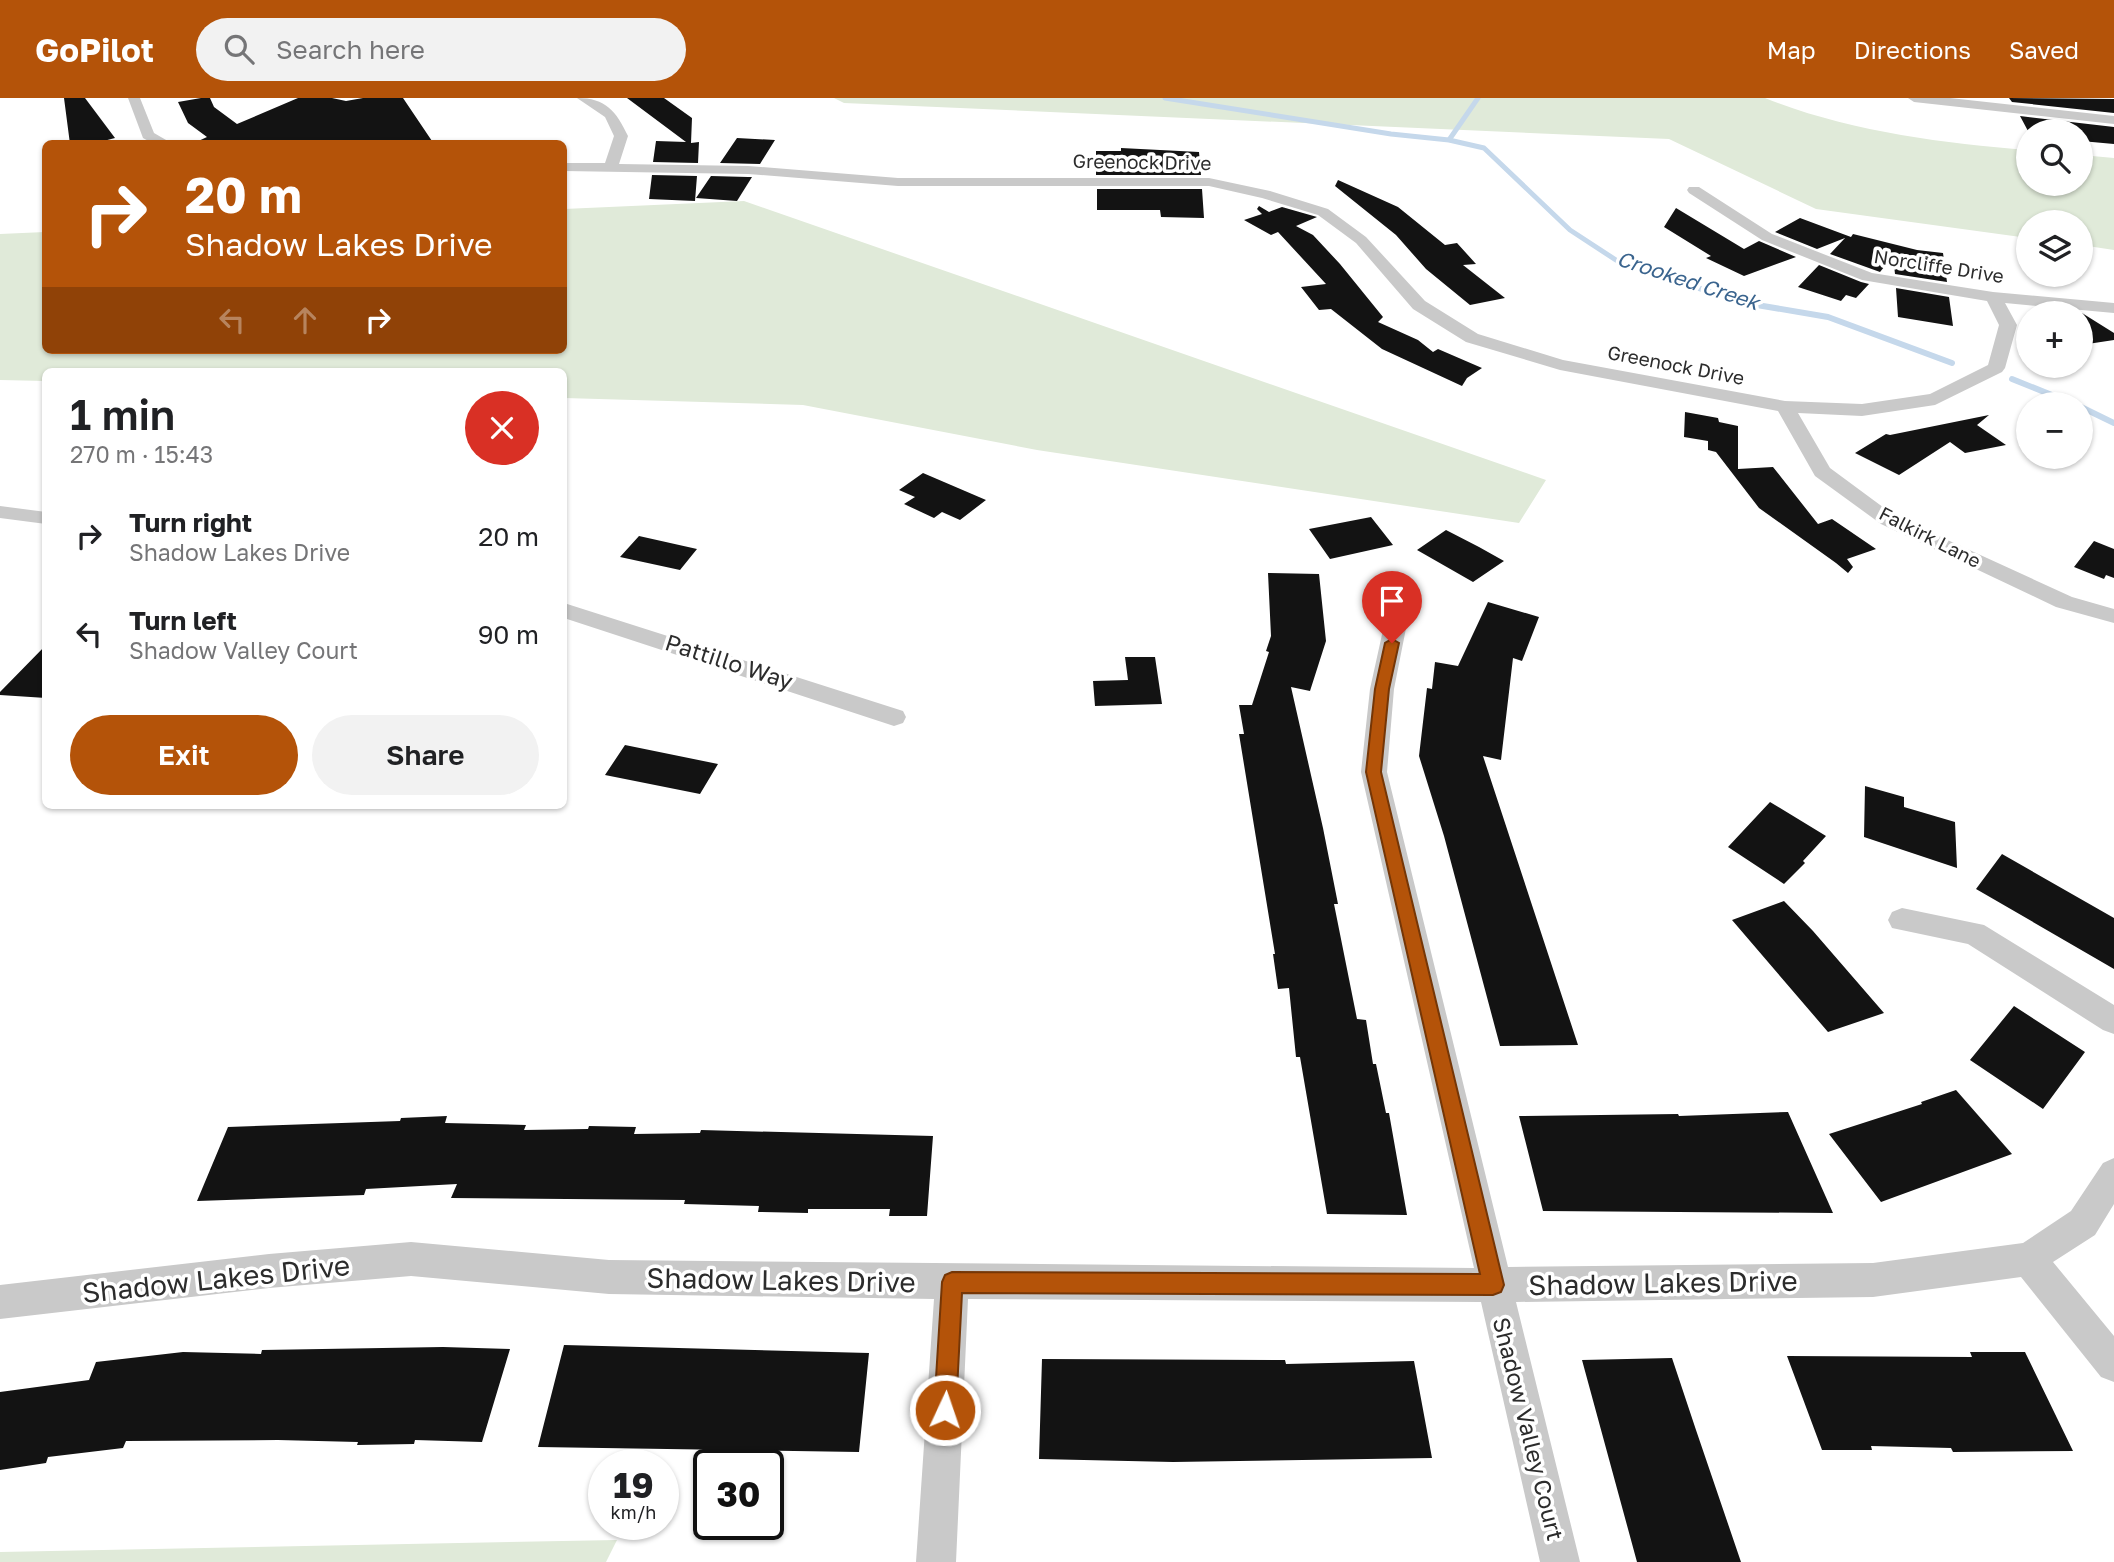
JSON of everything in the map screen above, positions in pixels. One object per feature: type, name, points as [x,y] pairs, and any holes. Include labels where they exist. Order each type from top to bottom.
[{"type":"street","points":[[134,98],[148,135],[158,140]]},
{"type":"street","points":[[583,98],[611,115],[621,136],[611,168]]},
{"type":"street","points":[[1914,98],[2114,120]]},
{"type":"street","name":"Greenock Drive","points":[[567,167],[748,170],[898,182],[1209,182],[1265,194],[1323,212],[1361,240],[1419,305],[1472,338],[1560,365],[1785,407],[1861,410],[1935,399],[1996,368],[2008,325],[1993,297]]},
{"type":"street","name":"Norcliffe Drive","points":[[1694,190],[1766,237],[1868,277],[1993,297],[2114,308]]},
{"type":"street","name":"Falkirk Lane","points":[[1785,407],[1822,472],[1888,520],[2064,602],[2114,616]]},
{"type":"street","points":[[0,512],[42,517]]},
{"type":"street","name":"Shadow Valley Court","points":[[1401,598],[1382,689],[1374,772],[1560,1562]]},
{"type":"street","name":"Pattillo Way","points":[[567,611],[894,716]]},
{"type":"street","points":[[1902,919],[1974,933],[2114,1021]]},
{"type":"street","name":"Shadow Lakes Drive","points":[[0,1302],[269,1271],[411,1259],[609,1277],[952,1282],[1493,1285],[1873,1280],[2028,1259],[2083,1223],[2114,1174]]},
{"type":"street","points":[[2028,1259],[2114,1364]]},
{"type":"street","points":[[936,1562],[952,1282]]},
{"type":"green space","points":[[834,98],[1765,98],[1828,119],[1894,134],[2016,149],[2016,196],[2093,196],[2093,156],[2114,158],[2114,250],[2093,247],[2093,210],[2016,210],[2016,236],[1816,209],[1669,139],[844,103]]},
{"type":"green space","points":[[744,201],[1546,480],[1519,523],[1037,450],[803,405],[567,398],[567,368],[42,368],[42,381],[0,380],[0,234],[42,232],[42,354],[567,354],[567,209]]},
{"type":"green space","points":[[617,1540],[606,1562],[0,1562],[0,1552]]},
{"type":"building","points":[[64,98],[85,98],[115,138],[107,140],[69,140]]},
{"type":"building","points":[[210,98],[214,107],[237,124],[298,98],[332,98],[346,101],[363,98],[403,98],[431,140],[201,140],[207,137],[188,123],[178,102]]},
{"type":"building","points":[[627,98],[664,98],[692,118],[691,143],[699,142],[698,163],[653,162],[656,141],[686,142]]},
{"type":"building","points":[[2009,98],[2114,99],[2114,113],[2012,102]]},
{"type":"building","points":[[2020,116],[2046,119],[2022,119]]},
{"type":"building","points":[[2093,125],[2114,127],[2114,144],[2093,142]]},
{"type":"building","points":[[737,138],[775,140],[760,164],[720,163]]},
{"type":"building","points":[[1121,148],[1199,152],[1201,175],[1096,175],[1096,151],[1121,151]]},
{"type":"building","points":[[652,175],[697,176],[695,201],[649,199]]},
{"type":"building","points":[[711,176],[752,177],[737,201],[696,198]]},
{"type":"building","points":[[1338,180],[1398,207],[1445,245],[1457,243],[1476,264],[1463,265],[1505,298],[1470,305],[1426,269],[1396,235],[1335,186]]},
{"type":"building","points":[[1097,189],[1202,189],[1204,218],[1161,217],[1160,210],[1097,210]]},
{"type":"building","points":[[1259,206],[1269,212],[1282,207],[1317,217],[1296,226],[1313,235],[1340,264],[1383,317],[1378,322],[1418,340],[1433,352],[1438,349],[1482,368],[1467,378],[1462,386],[1382,349],[1331,309],[1319,310],[1301,287],[1326,284],[1278,232],[1271,235],[1244,220],[1262,214],[1257,209]]},
{"type":"building","points":[[1676,208],[1744,249],[1759,241],[1796,257],[1744,276],[1706,258],[1711,256],[1664,227]]},
{"type":"building","points":[[1800,218],[1851,237],[1853,234],[1917,250],[1943,253],[1947,282],[1895,274],[1893,256],[1880,272],[1830,254],[1845,238],[1817,249],[1775,232]]},
{"type":"building","points":[[1819,265],[1869,284],[1856,298],[1846,295],[1841,301],[1798,287]]},
{"type":"building","points":[[1896,288],[1949,297],[1953,326],[1898,317]]},
{"type":"building","points":[[2093,320],[2114,333],[2114,340],[2093,343]]},
{"type":"building","points":[[1685,412],[1718,418],[1719,422],[1738,426],[1738,469],[1773,467],[1818,524],[1832,519],[1876,549],[1847,559],[1853,567],[1848,573],[1759,508],[1716,452],[1708,450],[1708,441],[1684,437]]},
{"type":"building","points":[[1989,415],[1977,425],[2006,445],[1965,453],[1950,442],[1899,475],[1855,453],[1886,434]]},
{"type":"building","points":[[923,473],[986,500],[960,520],[942,512],[934,518],[904,504],[915,497],[899,490]]},
{"type":"building","points":[[1371,517],[1393,545],[1330,559],[1309,529]]},
{"type":"building","points":[[1446,530],[1504,561],[1473,582],[1417,550]]},
{"type":"building","points":[[639,536],[697,549],[680,570],[620,557]]},
{"type":"building","points":[[2094,541],[2114,549],[2114,578],[2106,575],[2104,579],[2074,567]]},
{"type":"building","points":[[1268,573],[1319,574],[1326,641],[1310,691],[1291,687],[1323,828],[1338,904],[1334,904],[1357,1019],[1366,1020],[1373,1064],[1376,1064],[1386,1113],[1389,1113],[1407,1215],[1327,1214],[1300,1057],[1296,1057],[1289,988],[1278,989],[1275,954],[1239,734],[1244,734],[1239,705],[1252,705],[1269,652],[1266,651],[1271,636]]},
{"type":"building","points":[[1488,602],[1539,617],[1522,661],[1513,658],[1501,760],[1483,756],[1578,1045],[1500,1046],[1444,836],[1419,756],[1427,688],[1432,689],[1435,662],[1458,666]]},
{"type":"building","points":[[42,649],[42,698],[0,695]]},
{"type":"building","points":[[1125,657],[1155,657],[1162,704],[1095,706],[1093,681],[1128,680]]},
{"type":"building","points":[[625,745],[718,764],[700,794],[605,775]]},
{"type":"building","points":[[1865,786],[1904,797],[1904,807],[1955,822],[1957,868],[1864,837]]},
{"type":"building","points":[[1770,802],[1826,836],[1784,884],[1728,847]]},
{"type":"building","points":[[2002,854],[2114,918],[2114,969],[1976,889]]},
{"type":"building","points":[[1784,901],[1884,1013],[1828,1032],[1732,920]]},
{"type":"building","points":[[2014,1006],[2085,1052],[2043,1109],[1970,1060]]},
{"type":"building","points":[[1956,1090],[2012,1154],[1881,1202],[1829,1134]]},
{"type":"building","points":[[1788,1112],[1833,1213],[1543,1211],[1519,1116],[1679,1116]]},
{"type":"building","points":[[447,1116],[445,1123],[526,1125],[524,1130],[588,1129],[589,1126],[636,1127],[634,1134],[700,1133],[701,1130],[933,1136],[927,1216],[889,1216],[890,1209],[808,1209],[808,1213],[758,1212],[759,1206],[684,1204],[685,1200],[451,1198],[457,1184],[366,1189],[364,1195],[197,1201],[228,1127],[400,1121],[401,1118]]},
{"type":"building","points":[[564,1345],[869,1353],[859,1452],[538,1447]]},
{"type":"building","points":[[443,1347],[510,1349],[482,1442],[415,1440],[414,1444],[357,1445],[358,1442],[278,1440],[126,1441],[123,1448],[48,1457],[46,1463],[0,1470],[0,1392],[89,1380],[96,1362],[183,1352],[261,1354],[262,1350]]},
{"type":"building","points":[[1970,1352],[2025,1352],[2073,1451],[1953,1452],[1951,1448],[1871,1446],[1872,1450],[1822,1450],[1787,1356],[1972,1357]]},
{"type":"building","points":[[1672,1358],[1741,1562],[1637,1562],[1582,1360]]},
{"type":"building","points":[[1042,1359],[1285,1360],[1286,1364],[1414,1361],[1432,1458],[1173,1462],[1039,1459]]},
{"type":"waterway","name":"Crooked Creek","points":[[1165,98],[1391,134],[1449,140]]},
{"type":"waterway","points":[[1449,140],[1478,98]]},
{"type":"waterway","name":"Crooked Creek","points":[[1449,140],[1484,148],[1570,230],[1622,264],[1665,277]]},
{"type":"waterway","name":"Crooked Creek","points":[[1659,276],[1751,304],[1828,317],[1952,363]]},
{"type":"waterway","name":"Crooked Creek","points":[[2012,379],[2044,392]]},
{"type":"waterway","name":"Crooked Creek","points":[[2093,413],[2114,423]]},
{"type":"route","points":[[945,1410],[952,1282],[1493,1285],[1374,772],[1382,689],[1392,643]]}]
